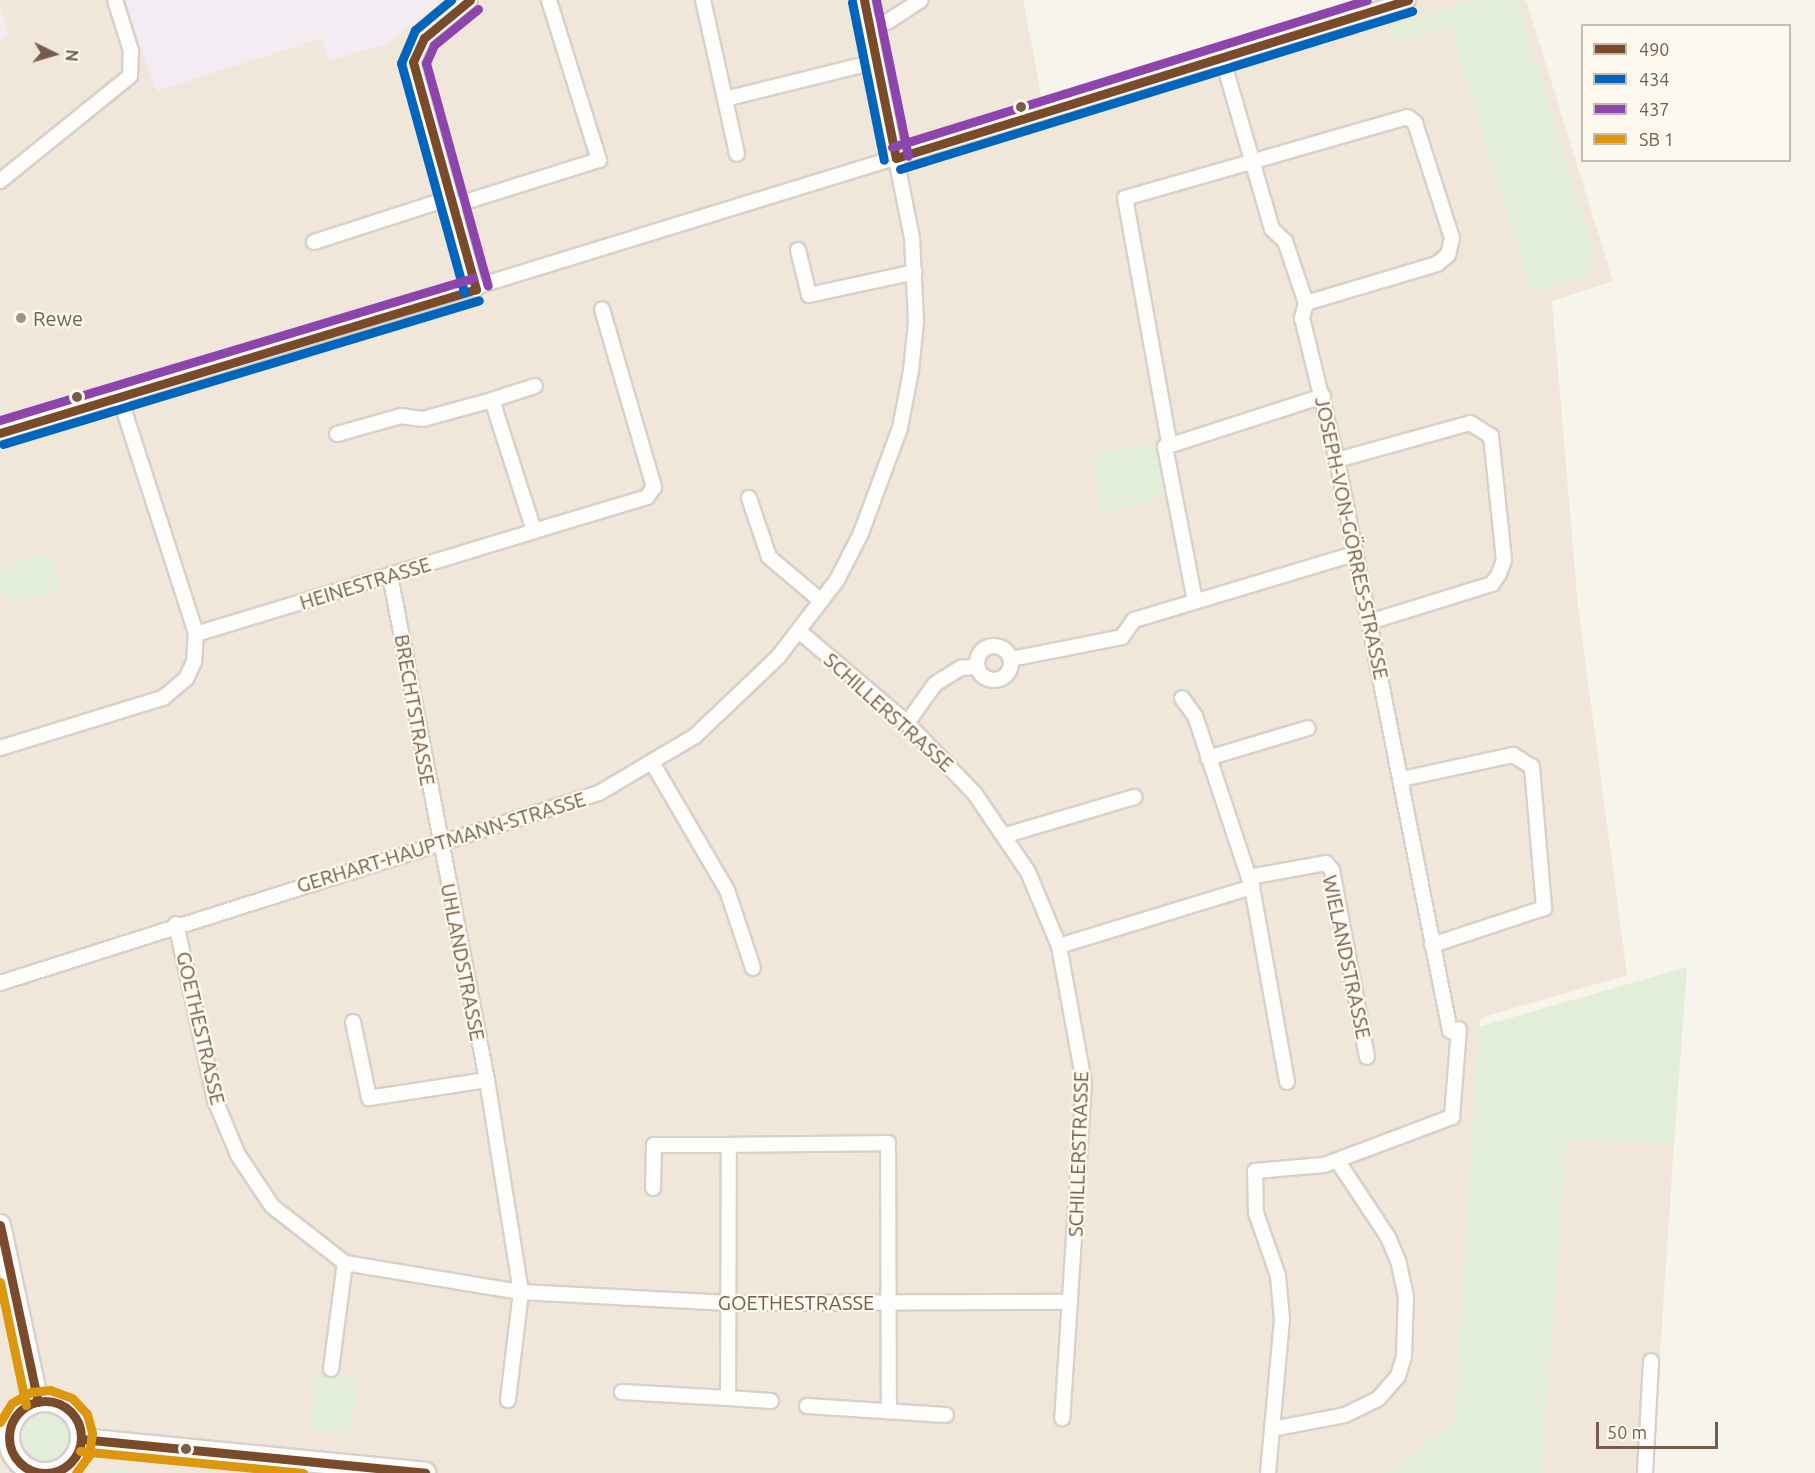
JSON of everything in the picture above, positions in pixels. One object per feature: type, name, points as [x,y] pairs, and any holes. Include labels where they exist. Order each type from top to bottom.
[{"type":"main road","points":[[0,1225],[38,1402]]},
{"type":"main road","points":[[38,1402],[69,1410],[81,1439],[74,1459],[56,1472],[22,1465],[5,1433],[18,1413],[38,1402]]},
{"type":"main road","points":[[81,1439],[425,1473]]},
{"type":"street","points":[[0,181],[130,76],[131,51],[115,0]]},
{"type":"street","points":[[470,0],[424,38],[413,62],[476,289]]},
{"type":"street","points":[[314,242],[599,160],[549,0]]},
{"type":"street","points":[[704,0],[737,154]]},
{"type":"street","name":"GERHART-HAUPTMANN-STRASSE","points":[[0,982],[176,924],[440,845],[599,793],[653,764],[737,699],[799,631],[821,601],[861,533],[900,428],[916,322],[915,272],[896,158],[874,62],[864,0]]},
{"type":"street","points":[[869,25],[887,22],[921,0]]},
{"type":"street","points":[[0,433],[476,289],[1408,0]]},
{"type":"street","name":"JOSEPH-VON-GÖRRES-STRASSE","points":[[1222,57],[1272,229],[1284,241],[1306,303],[1302,318],[1337,460],[1354,554],[1402,779],[1432,945],[1454,1030],[1452,1117],[1337,1160]]},
{"type":"street","points":[[725,99],[874,62]]},
{"type":"street","points":[[1169,442],[1125,198],[1252,158],[1404,116],[1415,123],[1452,238],[1448,255],[1437,264],[1306,303]]},
{"type":"street","points":[[798,250],[809,295],[915,272]]},
{"type":"street","name":"HEINESTRASSE","points":[[196,634],[652,493],[602,309]]},
{"type":"street","points":[[337,434],[401,416],[423,419],[535,386]]},
{"type":"street","points":[[1195,601],[1165,447],[1169,442],[1323,396]]},
{"type":"street","points":[[0,748],[163,698],[186,679],[194,663],[196,634],[120,398]]},
{"type":"street","points":[[492,400],[534,531]]},
{"type":"street","points":[[1337,460],[1470,423],[1491,436],[1504,560],[1499,574],[1492,584],[1369,622]]},
{"type":"street","points":[[749,498],[769,557],[821,601]]},
{"type":"street","points":[[1011,659],[1001,679],[983,677],[977,667],[978,655],[993,645],[1011,659],[1122,637],[1134,620],[1354,554]]},
{"type":"street","name":"BRECHTSTRASSE","points":[[390,575],[440,845]]},
{"type":"street","name":"SCHILLERSTRASSE","points":[[799,631],[906,723],[949,764],[1006,835],[1059,946],[1084,1083],[1062,1418]]},
{"type":"street","points":[[906,723],[935,684],[961,668],[977,667]]},
{"type":"street","points":[[1182,698],[1195,716],[1250,882],[1287,1082]]},
{"type":"street","points":[[1208,758],[1308,728]]},
{"type":"street","points":[[1402,779],[1513,755],[1532,767],[1544,909],[1432,945]]},
{"type":"street","points":[[653,764],[727,890],[753,968]]},
{"type":"street","points":[[1006,835],[1134,797]]},
{"type":"street","name":"UHLANDSTRASSE","points":[[440,845],[487,1080],[521,1292]]},
{"type":"street","name":"WIELANDSTRASSE","points":[[1059,946],[1250,882],[1326,863],[1332,870],[1368,1057]]},
{"type":"street","name":"GOETHESTRASSE","points":[[176,924],[215,1100],[238,1155],[278,1211],[345,1263],[521,1292],[729,1303],[1070,1302]]},
{"type":"street","points":[[352,1022],[369,1098],[487,1080]]},
{"type":"street","points":[[653,1188],[654,1145],[888,1143],[891,1301],[889,1411]]},
{"type":"street","points":[[728,1398],[729,1145]]},
{"type":"street","points":[[1268,1473],[1272,1429],[1282,1319],[1278,1276],[1256,1213],[1255,1172],[1337,1160],[1388,1237],[1399,1263],[1406,1297],[1404,1356],[1398,1376],[1378,1399],[1346,1415],[1272,1429]]},
{"type":"street","points":[[331,1369],[345,1263]]},
{"type":"street","points":[[508,1400],[521,1292]]},
{"type":"street","points":[[1645,1473],[1651,1361]]},
{"type":"street","points":[[622,1392],[771,1401]]},
{"type":"street","points":[[807,1406],[946,1415]]},
{"type":"shaded area","points":[[0,0],[1023,0],[1042,100],[1378,0],[1526,0],[1613,281],[1552,301],[1578,607],[1627,975],[1480,1018],[1455,1418],[1411,1458],[1383,1473],[0,1473]]},
{"type":"shaded area","points":[[125,0],[443,0],[388,43],[328,61],[322,38],[156,91]]},
{"type":"shaded area","points":[[0,5],[9,34],[0,41]]},
{"type":"shaded area","points":[[1567,1139],[1674,1144],[1652,1473],[1541,1473]]},
{"type":"green space","points":[[1475,0],[1517,0],[1596,261],[1588,276],[1532,293],[1450,26],[1392,44],[1387,28]]},
{"type":"green space","points":[[1155,443],[1164,493],[1152,495],[1153,502],[1101,512],[1091,455]]},
{"type":"green space","points":[[50,552],[61,589],[12,605],[7,592],[0,594],[0,567]]},
{"type":"green space","points":[[1687,967],[1674,1144],[1567,1139],[1541,1473],[1383,1473],[1411,1458],[1455,1418],[1479,1027]]},
{"type":"green space","points":[[315,1370],[359,1379],[349,1436],[316,1430],[310,1421]]},
{"type":"green space","points":[[46,1412],[63,1419],[70,1436],[63,1453],[46,1460],[29,1453],[22,1436],[29,1419]]},
{"type":"green space","points":[[125,1468],[152,1473],[95,1473],[106,1471]]},
{"type":"transit line","name":"434","points":[[451,0],[415,30],[401,63],[464,292]]},
{"type":"transit line","name":"490","points":[[470,0],[424,38],[413,62],[476,289]]},
{"type":"transit line","name":"490","points":[[864,0],[896,158]]},
{"type":"transit line","name":"437","points":[[876,0],[908,156]]},
{"type":"transit line","name":"437","points":[[892,147],[1367,0]]},
{"type":"transit line","name":"490","points":[[896,158],[1408,0]]},
{"type":"transit line","name":"434","points":[[852,2],[884,160]]},
{"type":"transit line","name":"437","points":[[478,9],[434,45],[426,63],[488,286]]},
{"type":"transit line","name":"434","points":[[900,169],[1412,11]]},
{"type":"transit line","name":"437","points":[[0,420],[473,278]]},
{"type":"transit line","name":"490","points":[[0,433],[476,289]]},
{"type":"transit line","name":"434","points":[[3,444],[479,300]]},
{"type":"transit line","name":"490","points":[[0,1225],[38,1402]]},
{"type":"transit line","points":[[0,1282],[26,1405]]},
{"type":"transit line","points":[[0,1422],[12,1403],[31,1392],[50,1390],[72,1398],[87,1414],[92,1433],[89,1455],[76,1473]]},
{"type":"transit line","name":"490","points":[[45,1401],[65,1407],[75,1417],[81,1437],[75,1457],[65,1467],[45,1473],[25,1467],[15,1457],[9,1437],[15,1417],[25,1407],[45,1401]]},
{"type":"transit line","name":"490","points":[[81,1439],[425,1473]]},
{"type":"transit line","points":[[80,1451],[303,1473]]},
{"type":"place","name":"Rewe","points":[[21,318]]}]
